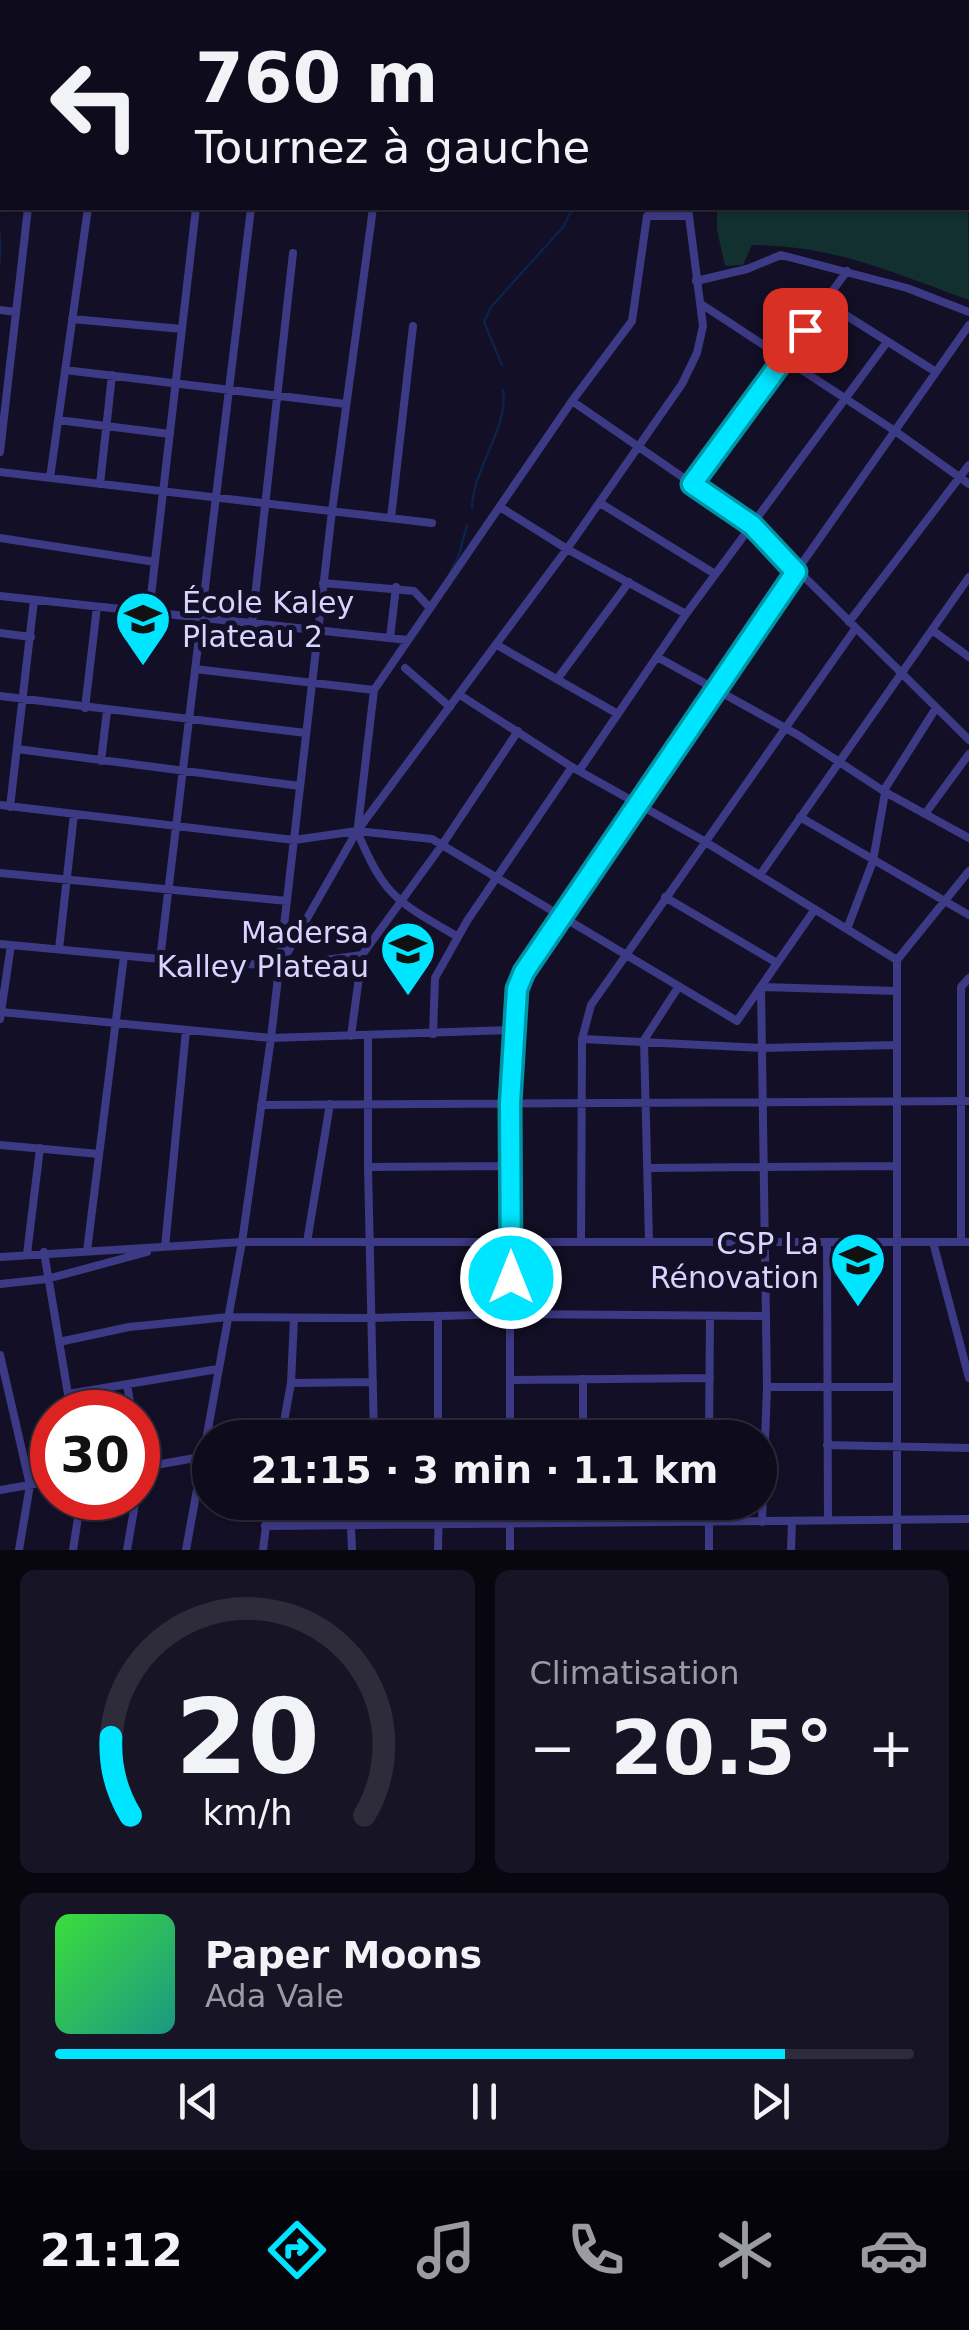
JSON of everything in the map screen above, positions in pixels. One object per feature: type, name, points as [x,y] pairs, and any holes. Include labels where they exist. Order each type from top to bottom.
[{"type":"street","points":[[0,452],[28,210]]},
{"type":"street","points":[[50,478],[88,210]]},
{"type":"street","points":[[148,612],[196,210]]},
{"type":"street","points":[[160,959],[251,210]]},
{"type":"street","points":[[208,1420],[242,1242],[271,1038],[323,583],[373,210]]},
{"type":"street","points":[[280,966],[358,831],[671,402],[697,353],[704,326],[688,212],[647,216],[632,321],[572,401],[374,690],[358,831],[375,872],[398,902],[458,938]]},
{"type":"street","points":[[252,624],[292,253]]},
{"type":"street","points":[[696,281],[748,270],[780,255],[907,288],[969,312]]},
{"type":"street","points":[[692,484],[847,271]]},
{"type":"street","points":[[825,302],[936,372]]},
{"type":"street","points":[[702,304],[969,484]]},
{"type":"street","points":[[0,310],[16,312]]},
{"type":"street","points":[[72,319],[182,329]]},
{"type":"street","points":[[510,1420],[512,1030],[514,999],[524,972],[969,325]]},
{"type":"street","points":[[391,518],[414,326]]},
{"type":"street","points":[[433,1034],[435,978],[496,880],[887,342]]},
{"type":"street","points":[[65,370],[346,404]]},
{"type":"street","points":[[100,484],[112,375]]},
{"type":"street","points":[[572,401],[752,525],[969,740]]},
{"type":"street","points":[[58,420],[170,434]]},
{"type":"street","points":[[582,1242],[582,1039],[591,1005],[852,626],[969,464]]},
{"type":"street","points":[[0,472],[432,523]]},
{"type":"street","points":[[600,503],[715,574]]},
{"type":"street","points":[[500,507],[686,614]]},
{"type":"street","points":[[0,538],[155,562]]},
{"type":"street","points":[[760,875],[969,577]]},
{"type":"street","points":[[558,678],[629,582]]},
{"type":"street","points":[[323,583],[414,591],[430,608]]},
{"type":"street","points":[[390,638],[396,588]]},
{"type":"street","points":[[0,596],[408,640]]},
{"type":"street","points":[[34,600],[24,700],[5,806],[294,840],[358,831],[432,839],[736,1021],[815,909]]},
{"type":"street","points":[[85,708],[97,608]]},
{"type":"street","points":[[932,630],[969,656]]},
{"type":"street","points":[[0,633],[30,637]]},
{"type":"street","points":[[496,645],[618,714]]},
{"type":"street","points":[[659,658],[969,838]]},
{"type":"street","points":[[405,668],[450,707]]},
{"type":"street","points":[[195,669],[374,690]]},
{"type":"street","points":[[460,695],[576,769],[704,841],[897,960]]},
{"type":"street","points":[[0,696],[306,733]]},
{"type":"street","points":[[847,928],[872,861],[885,792],[936,708]]},
{"type":"street","points":[[101,761],[106,711]]},
{"type":"street","points":[[351,1036],[362,955],[518,731]]},
{"type":"street","points":[[16,750],[300,786]]},
{"type":"street","points":[[924,814],[969,754]]},
{"type":"street","points":[[59,949],[74,814]]},
{"type":"street","points":[[800,818],[969,915]]},
{"type":"street","points":[[897,1550],[897,960],[969,871]]},
{"type":"street","points":[[0,873],[287,901]]},
{"type":"street","points":[[664,898],[777,963]]},
{"type":"street","points":[[0,944],[280,966],[362,955]]},
{"type":"street","points":[[11,945],[0,1016],[271,1038],[512,1030]]},
{"type":"street","points":[[87,1251],[124,956]]},
{"type":"street","points":[[0,1257],[242,1242],[965,1242],[965,1036],[961,987],[969,978]]},
{"type":"street","points":[[649,1242],[644,1040],[679,986]]},
{"type":"street","points":[[760,987],[897,991]]},
{"type":"street","points":[[760,987],[767,1387],[762,1522]]},
{"type":"street","points":[[165,1248],[186,1030]]},
{"type":"street","points":[[368,1037],[374,1420]]},
{"type":"street","points":[[582,1039],[762,1048],[897,1045]]},
{"type":"street","points":[[262,1104],[965,1101]]},
{"type":"street","points":[[307,1242],[330,1104]]},
{"type":"street","points":[[0,1145],[99,1154]]},
{"type":"street","points":[[27,1254],[40,1148]]},
{"type":"street","points":[[368,1167],[511,1166]]},
{"type":"street","points":[[648,1168],[897,1166]]},
{"type":"street","points":[[827,1242],[828,1520]]},
{"type":"street","points":[[933,1242],[969,1378]]},
{"type":"street","points":[[0,1284],[48,1279],[165,1248]]},
{"type":"street","points":[[44,1252],[67,1390]]},
{"type":"street","points":[[438,1316],[438,1420]]},
{"type":"street","points":[[59,1342],[129,1328],[228,1317],[766,1316]]},
{"type":"street","points":[[709,1420],[710,1317]]},
{"type":"street","points":[[284,1420],[291,1384],[294,1318]]},
{"type":"street","points":[[955,1322],[969,1322]]},
{"type":"street","points":[[0,1355],[30,1485],[19,1550]]},
{"type":"street","points":[[92,1390],[218,1370]]},
{"type":"street","points":[[510,1380],[710,1378]]},
{"type":"street","points":[[583,1379],[583,1420]]},
{"type":"street","points":[[291,1384],[374,1382]]},
{"type":"street","points":[[127,1384],[128,1390]]},
{"type":"street","points":[[767,1387],[897,1388]]},
{"type":"street","points":[[827,1445],[969,1448]]},
{"type":"street","points":[[160,1464],[192,1458]]},
{"type":"street","points":[[0,1490],[30,1485]]},
{"type":"street","points":[[186,1550],[192,1513]]},
{"type":"street","points":[[265,1526],[969,1519]]},
{"type":"street","points":[[73,1550],[78,1520]]},
{"type":"street","points":[[127,1550],[132,1520]]},
{"type":"street","points":[[263,1550],[266,1520]]},
{"type":"street","points":[[376,1520],[376,1525]]},
{"type":"street","points":[[791,1550],[792,1521]]},
{"type":"street","points":[[510,1522],[510,1550]]},
{"type":"street","points":[[709,1522],[709,1550]]},
{"type":"street","points":[[438,1550],[439,1523]]},
{"type":"street","points":[[351,1526],[352,1550]]},
{"type":"green space","points":[[717,210],[968,210],[969,300],[863,262],[782,246],[752,245],[743,265],[725,266]]},
{"type":"waterway","points":[[502,365],[484,322],[491,307],[563,227],[572,210]]},
{"type":"waterway","points":[[0,234],[0,262]]},
{"type":"waterway","points":[[472,508],[478,478],[501,418],[503,390]]},
{"type":"waterway","points":[[449,575],[467,525]]},
{"type":"place","name":"École Kaley Plateau 2","points":[[143,668]]},
{"type":"place","name":"Madersa Kalley Plateau","points":[[408,998]]},
{"type":"place","name":"CSP La Rénovation","points":[[858,1309]]},
{"type":"route","points":[[511,1278],[510,1103],[517,989],[524,972],[796,572],[752,525],[692,484],[805,330]]}]
